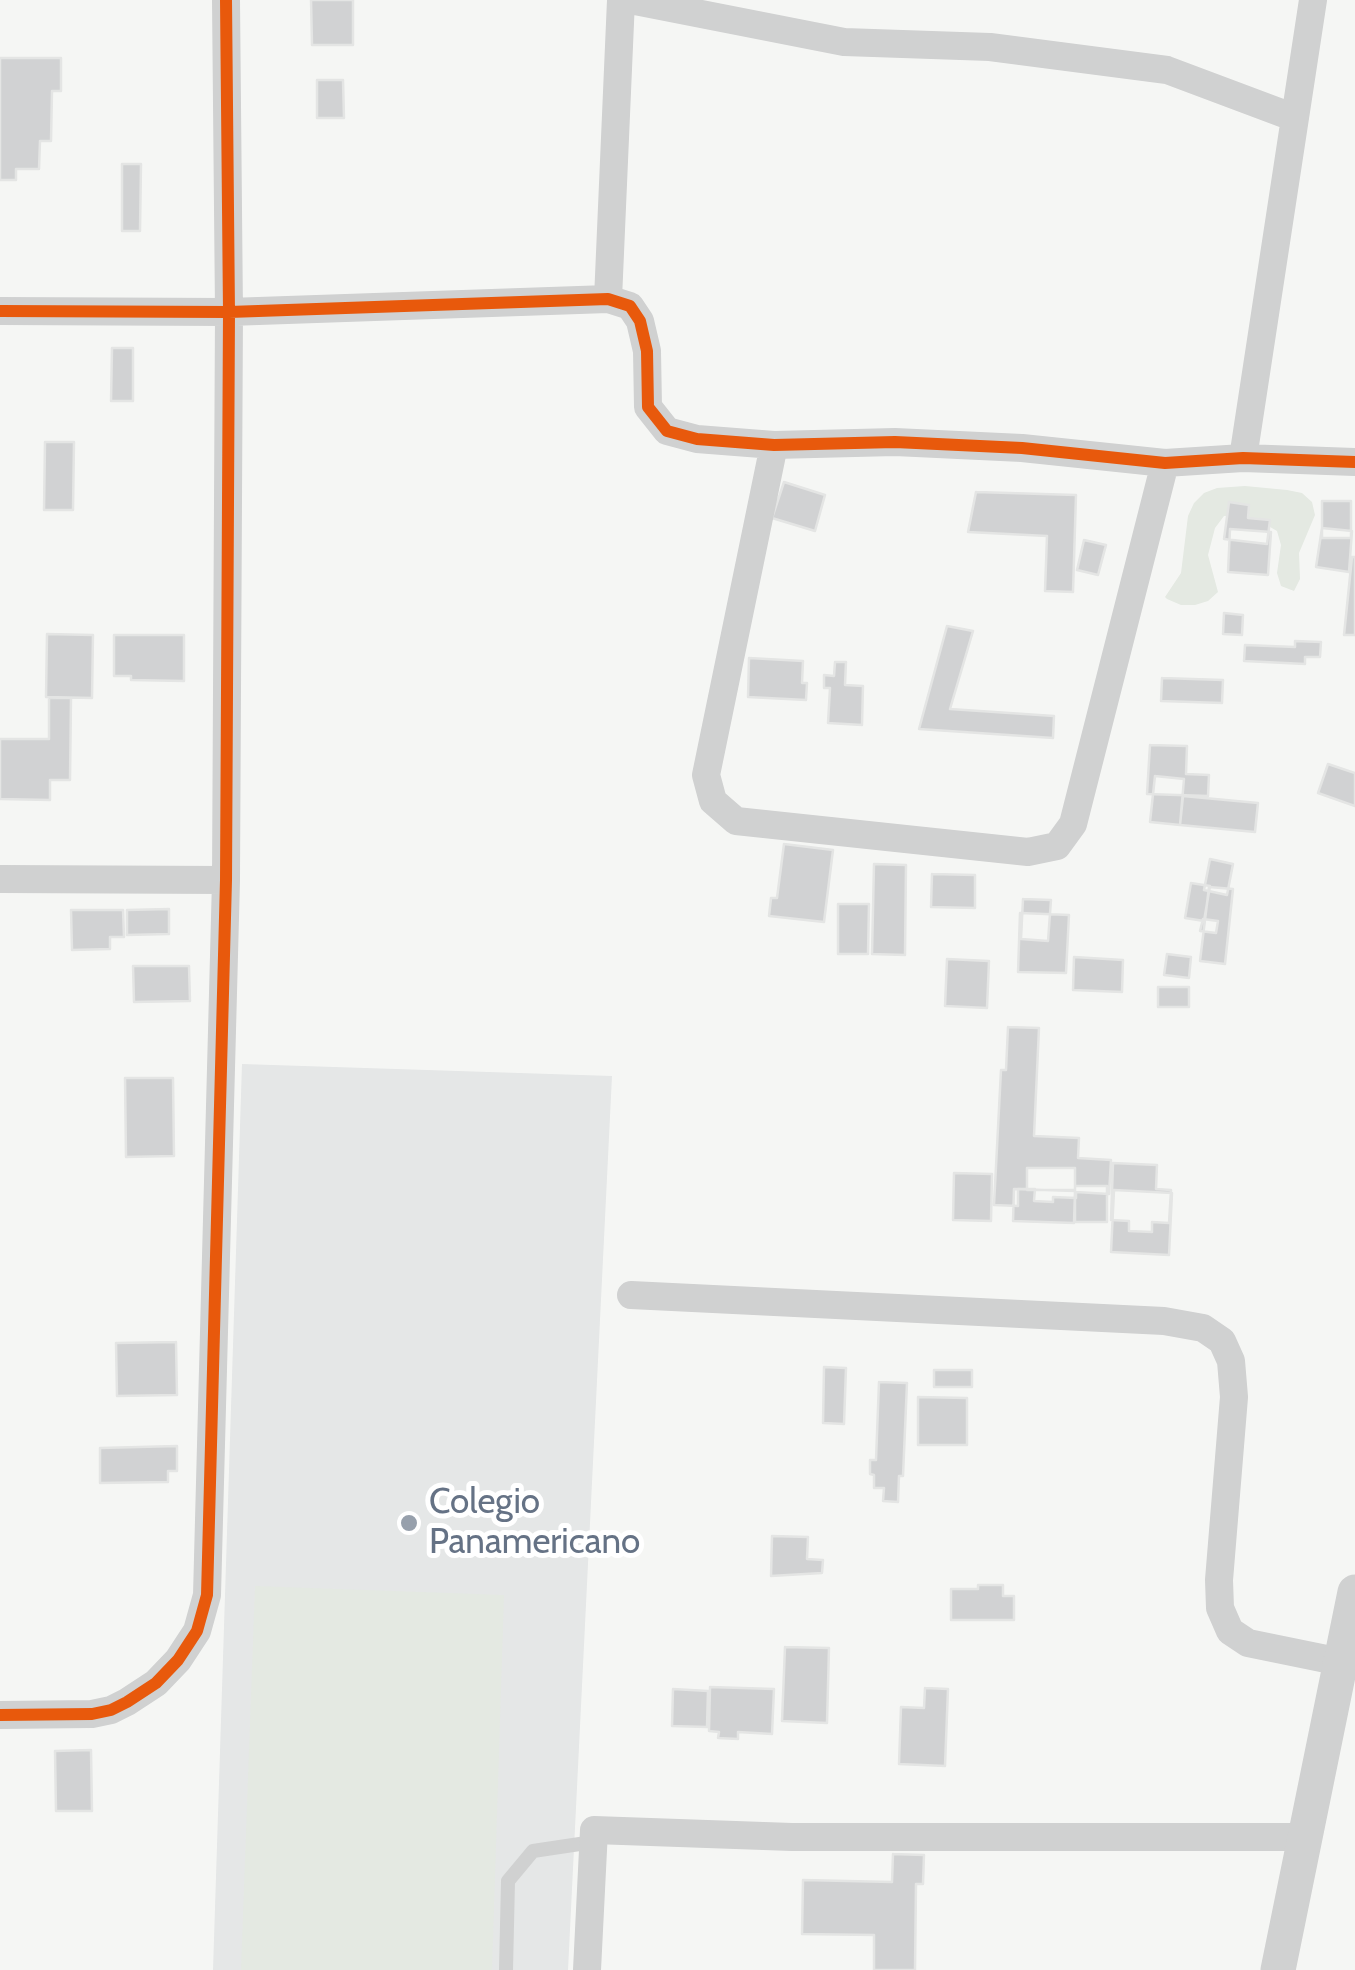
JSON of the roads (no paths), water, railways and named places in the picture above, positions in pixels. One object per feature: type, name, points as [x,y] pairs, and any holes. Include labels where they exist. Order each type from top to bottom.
[{"type":"street","points":[[0,1715],[92,1714],[111,1710],[156,1683],[178,1660],[197,1631],[206,1595],[226,880],[226,0]]},
{"type":"street","points":[[608,299],[621,0]]},
{"type":"street","points":[[630,0],[844,42],[990,46],[1167,70],[1295,118]]},
{"type":"street","points":[[1243,458],[1313,0]]},
{"type":"street","points":[[0,312],[229,312],[608,299],[630,306],[640,321],[647,351],[648,406],[667,431],[725,443],[895,442],[1022,448],[1165,463],[1243,458],[1355,462]]},
{"type":"street","points":[[774,445],[706,775],[713,802],[736,821],[1028,852],[1056,846],[1072,824],[1165,463]]},
{"type":"street","points":[[0,879],[226,880]]},
{"type":"street","points":[[631,1296],[1164,1321],[1203,1328],[1222,1341],[1231,1362],[1234,1397],[1220,1608],[1230,1631],[1248,1644],[1340,1662]]},
{"type":"street","points":[[1278,1970],[1355,1592]]},
{"type":"street","points":[[587,1970],[594,1830],[792,1837],[1306,1837]]},
{"type":"lane","points":[[506,1970],[508,1881],[533,1851],[593,1842]]},
{"type":"place","name":"Colegio Panamericano","points":[[409,1523]]}]
